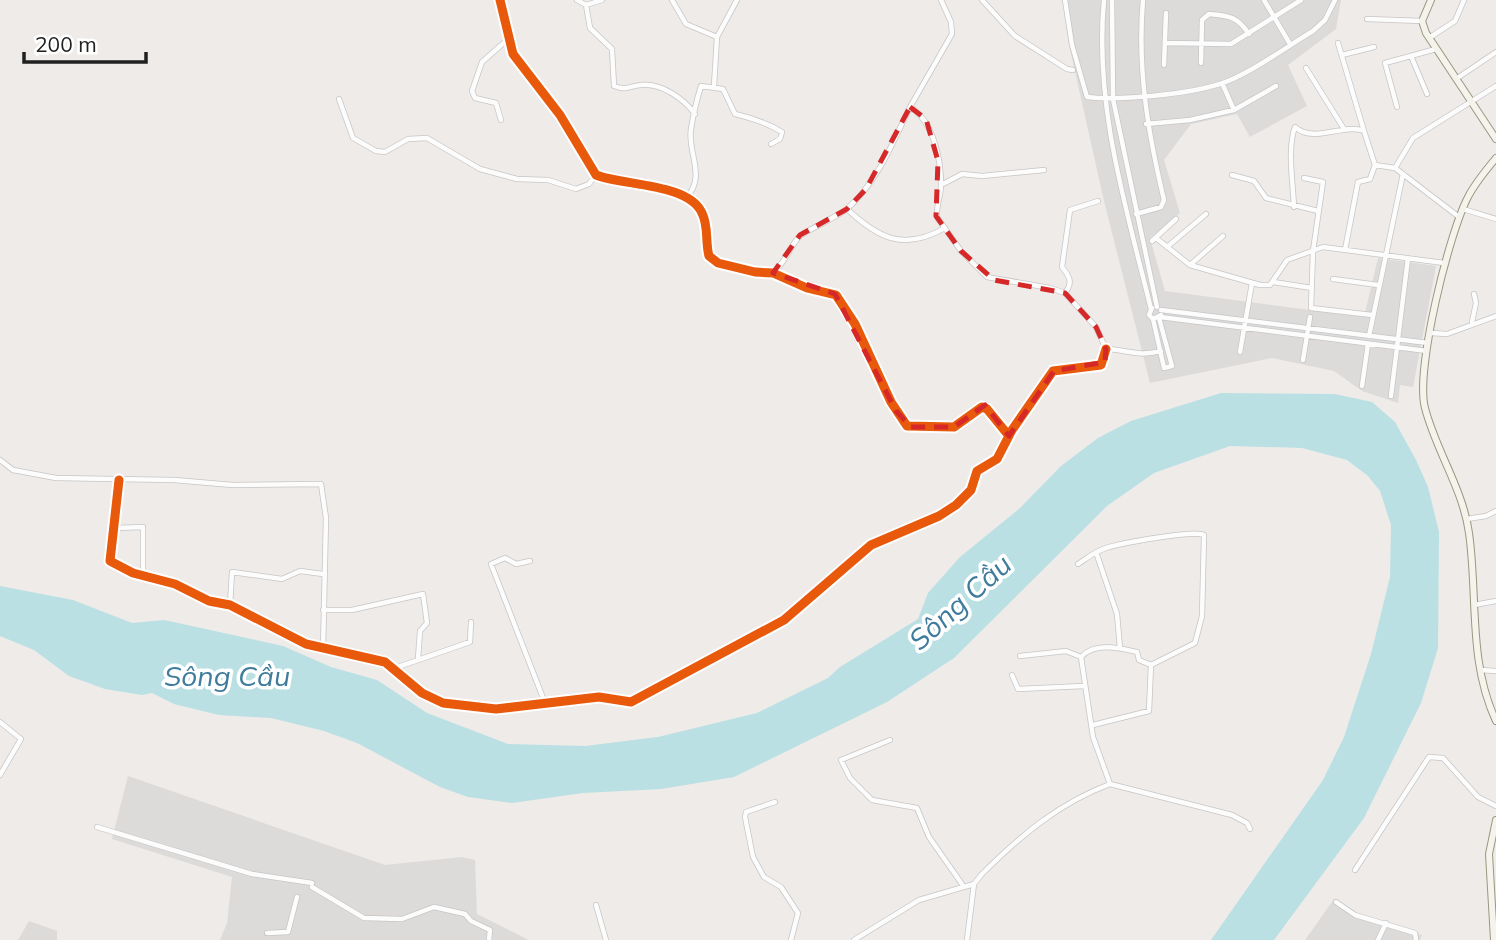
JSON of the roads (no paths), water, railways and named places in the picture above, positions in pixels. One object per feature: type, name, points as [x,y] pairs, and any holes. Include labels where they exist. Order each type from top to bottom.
[{"type":"main road","points":[[1431,0],[1422,21],[1429,38],[1496,139]]},
{"type":"main road","points":[[1496,158],[1468,195],[1459,217],[1444,263],[1422,381],[1424,406],[1467,519],[1479,670],[1496,721]]},
{"type":"main road","points":[[1495,939],[1490,844],[1496,820]]},
{"type":"street","points":[[500,0],[513,54],[560,115],[596,175],[686,198],[700,209],[704,216],[708,252],[713,261],[755,272],[773,273],[807,288],[836,295],[855,324],[891,402],[907,426],[954,427],[982,407],[987,409],[1009,436]]},
{"type":"street","points":[[577,0],[586,5],[602,0]]},
{"type":"street","points":[[672,0],[686,24],[717,37]]},
{"type":"street","points":[[714,86],[717,37],[737,0]]},
{"type":"street","points":[[773,273],[782,266],[800,236],[847,209],[868,186],[952,34],[951,22],[941,0]]},
{"type":"street","points":[[982,0],[1015,36],[1067,69],[1073,70]]},
{"type":"street","points":[[1065,0],[1072,45],[1087,97],[1104,99],[1223,83],[1325,20],[1335,0]]},
{"type":"street","points":[[1104,0],[1104,99],[1110,140],[1156,309]]},
{"type":"street","points":[[1112,0],[1113,99],[1156,309],[1172,366],[1164,368],[1158,318]]},
{"type":"street","points":[[1136,214],[1161,208],[1164,200],[1146,124],[1140,53],[1143,0]]},
{"type":"street","points":[[1264,0],[1290,44]]},
{"type":"street","points":[[1165,43],[1223,46],[1274,20],[1301,0]]},
{"type":"street","points":[[1429,38],[1455,21],[1464,0]]},
{"type":"street","points":[[586,5],[590,28],[612,49],[615,86],[627,90],[644,84],[680,96],[696,114]]},
{"type":"street","points":[[1164,65],[1166,13]]},
{"type":"street","points":[[1201,63],[1202,20],[1209,14],[1233,16],[1240,20],[1248,34]]},
{"type":"street","points":[[1367,19],[1422,21]]},
{"type":"street","points":[[501,120],[496,103],[475,98],[472,91],[482,62],[508,40]]},
{"type":"street","points":[[1338,43],[1375,165],[1368,180],[1357,182],[1345,250]]},
{"type":"street","points":[[1342,55],[1374,47]]},
{"type":"street","points":[[1397,107],[1385,63],[1436,49]]},
{"type":"street","points":[[1455,79],[1496,52]]},
{"type":"street","points":[[1411,56],[1427,94]]},
{"type":"street","points":[[1306,68],[1344,129]]},
{"type":"street","points":[[1223,83],[1234,110]]},
{"type":"street","points":[[686,198],[692,190],[697,167],[690,132],[701,86],[714,86],[724,90],[735,114],[756,118],[765,126],[782,132],[780,139],[771,144]]},
{"type":"street","points":[[1146,124],[1190,120],[1234,110],[1276,86]]},
{"type":"street","points":[[1395,168],[1413,138],[1496,86]]},
{"type":"street","points":[[339,99],[353,138],[376,151],[385,152],[408,139],[427,138],[480,169],[517,179],[545,180],[576,189],[589,184],[596,175]]},
{"type":"street","points":[[119,480],[112,564],[175,584],[209,601],[230,605],[291,638],[323,650],[357,653],[395,668],[422,693],[443,703],[496,709],[599,696],[631,702],[784,620],[871,545],[939,516],[956,505],[971,490],[977,471],[997,459],[1009,436],[1054,371],[1101,365],[1106,349],[1096,327],[1065,293],[987,277],[966,257],[937,217],[941,185],[928,123],[910,107]]},
{"type":"street","points":[[1294,207],[1293,162],[1289,147],[1295,127],[1310,135],[1344,129],[1364,131]]},
{"type":"street","points":[[1375,165],[1395,168],[1459,217]]},
{"type":"street","points":[[941,185],[962,174],[983,176],[1044,170]]},
{"type":"street","points":[[1369,336],[1403,174]]},
{"type":"street","points":[[1232,176],[1254,180],[1263,196],[1294,207],[1318,211]]},
{"type":"street","points":[[1304,178],[1323,182],[1313,251],[1311,308],[1372,315]]},
{"type":"street","points":[[1065,293],[1070,276],[1062,267],[1070,210],[1098,201]]},
{"type":"street","points":[[847,209],[872,232],[895,238],[916,241],[945,228]]},
{"type":"street","points":[[1462,209],[1496,219]]},
{"type":"street","points":[[1167,247],[1206,214]]},
{"type":"street","points":[[1176,219],[1154,240],[1190,265],[1252,283],[1270,285],[1287,260],[1322,247],[1444,263]]},
{"type":"street","points":[[1190,265],[1223,236]]},
{"type":"street","points":[[1391,396],[1408,258]]},
{"type":"street","points":[[1333,279],[1378,285]]},
{"type":"street","points":[[1273,282],[1312,288]]},
{"type":"street","points":[[1240,352],[1252,283]]},
{"type":"street","points":[[1472,323],[1476,303],[1474,294]]},
{"type":"street","points":[[1427,343],[1156,309],[1149,315],[1427,351]]},
{"type":"street","points":[[1431,333],[1447,334],[1496,316]]},
{"type":"street","points":[[1303,359],[1310,317]]},
{"type":"street","points":[[1362,386],[1368,344]]},
{"type":"street","points":[[1106,349],[1124,349],[1140,356],[1161,351]]},
{"type":"street","points":[[0,460],[13,470],[53,478],[174,480],[233,485],[321,484],[326,518],[323,650]]},
{"type":"street","points":[[1467,519],[1486,516],[1496,511]]},
{"type":"street","points":[[116,528],[143,527],[143,576]]},
{"type":"street","points":[[1077,564],[1096,552],[1113,546],[1185,535],[1204,535],[1202,615],[1196,641],[1151,665]]},
{"type":"street","points":[[1096,552],[1119,620],[1120,648]]},
{"type":"street","points":[[530,561],[516,564],[503,558],[491,564],[545,703]]},
{"type":"street","points":[[230,605],[232,572],[282,579],[300,571],[323,574]]},
{"type":"street","points":[[323,610],[352,610],[423,594],[427,623],[420,631],[418,659]]},
{"type":"street","points":[[1474,605],[1496,601]]},
{"type":"street","points":[[395,668],[470,642],[471,622]]},
{"type":"street","points":[[1081,657],[1098,647],[1120,648],[1137,652],[1139,660],[1151,665]]},
{"type":"street","points":[[1020,656],[1066,651],[1081,657]]},
{"type":"street","points":[[1081,657],[1093,737],[1110,784]]},
{"type":"street","points":[[1093,725],[1151,710],[1151,665]]},
{"type":"street","points":[[1479,670],[1496,671]]},
{"type":"street","points":[[1012,675],[1018,689],[1085,686]]},
{"type":"street","points":[[0,722],[21,738],[0,775]]},
{"type":"street","points":[[890,740],[841,760],[846,773],[874,801],[917,807],[929,837],[964,887]]},
{"type":"street","points":[[1355,870],[1429,757],[1443,758],[1478,797],[1496,806]]},
{"type":"street","points":[[854,940],[905,907],[974,884],[1042,820],[1062,806],[1110,784],[1232,815],[1247,822],[1250,829]]},
{"type":"street","points":[[775,802],[746,811],[745,817],[753,857],[764,877],[781,887],[798,913],[791,940]]},
{"type":"street","points":[[97,827],[252,874],[312,885],[364,918],[402,919],[433,907],[465,914],[471,921],[490,930],[489,940]]},
{"type":"street","points":[[967,940],[974,884]]},
{"type":"street","points":[[267,933],[284,933],[290,929],[297,897]]},
{"type":"street","points":[[1336,902],[1355,915],[1415,933],[1416,940]]},
{"type":"street","points":[[596,905],[606,940]]},
{"type":"street","points":[[1378,940],[1386,923]]},
{"type":"street","points":[[283,940],[284,933]]},
{"type":"water","name":"Sông Cầu","points":[[1221,393],[1335,394],[1372,402],[1395,422],[1416,460],[1428,487],[1439,532],[1438,648],[1421,703],[1364,818],[1274,940],[1211,940],[1323,780],[1344,737],[1371,654],[1390,577],[1391,525],[1380,491],[1368,476],[1347,460],[1302,448],[1230,446],[1154,473],[1107,506],[954,658],[887,702],[734,777],[661,789],[583,793],[512,803],[468,797],[440,787],[357,743],[324,731],[271,718],[219,715],[174,704],[152,693],[142,695],[105,689],[69,676],[34,650],[0,636],[0,586],[73,600],[132,623],[164,620],[283,646],[331,667],[377,680],[427,713],[508,744],[585,746],[658,737],[757,713],[828,678],[840,667],[918,619],[928,593],[960,557],[1020,508],[1061,466],[1098,438],[1131,421]]}]
